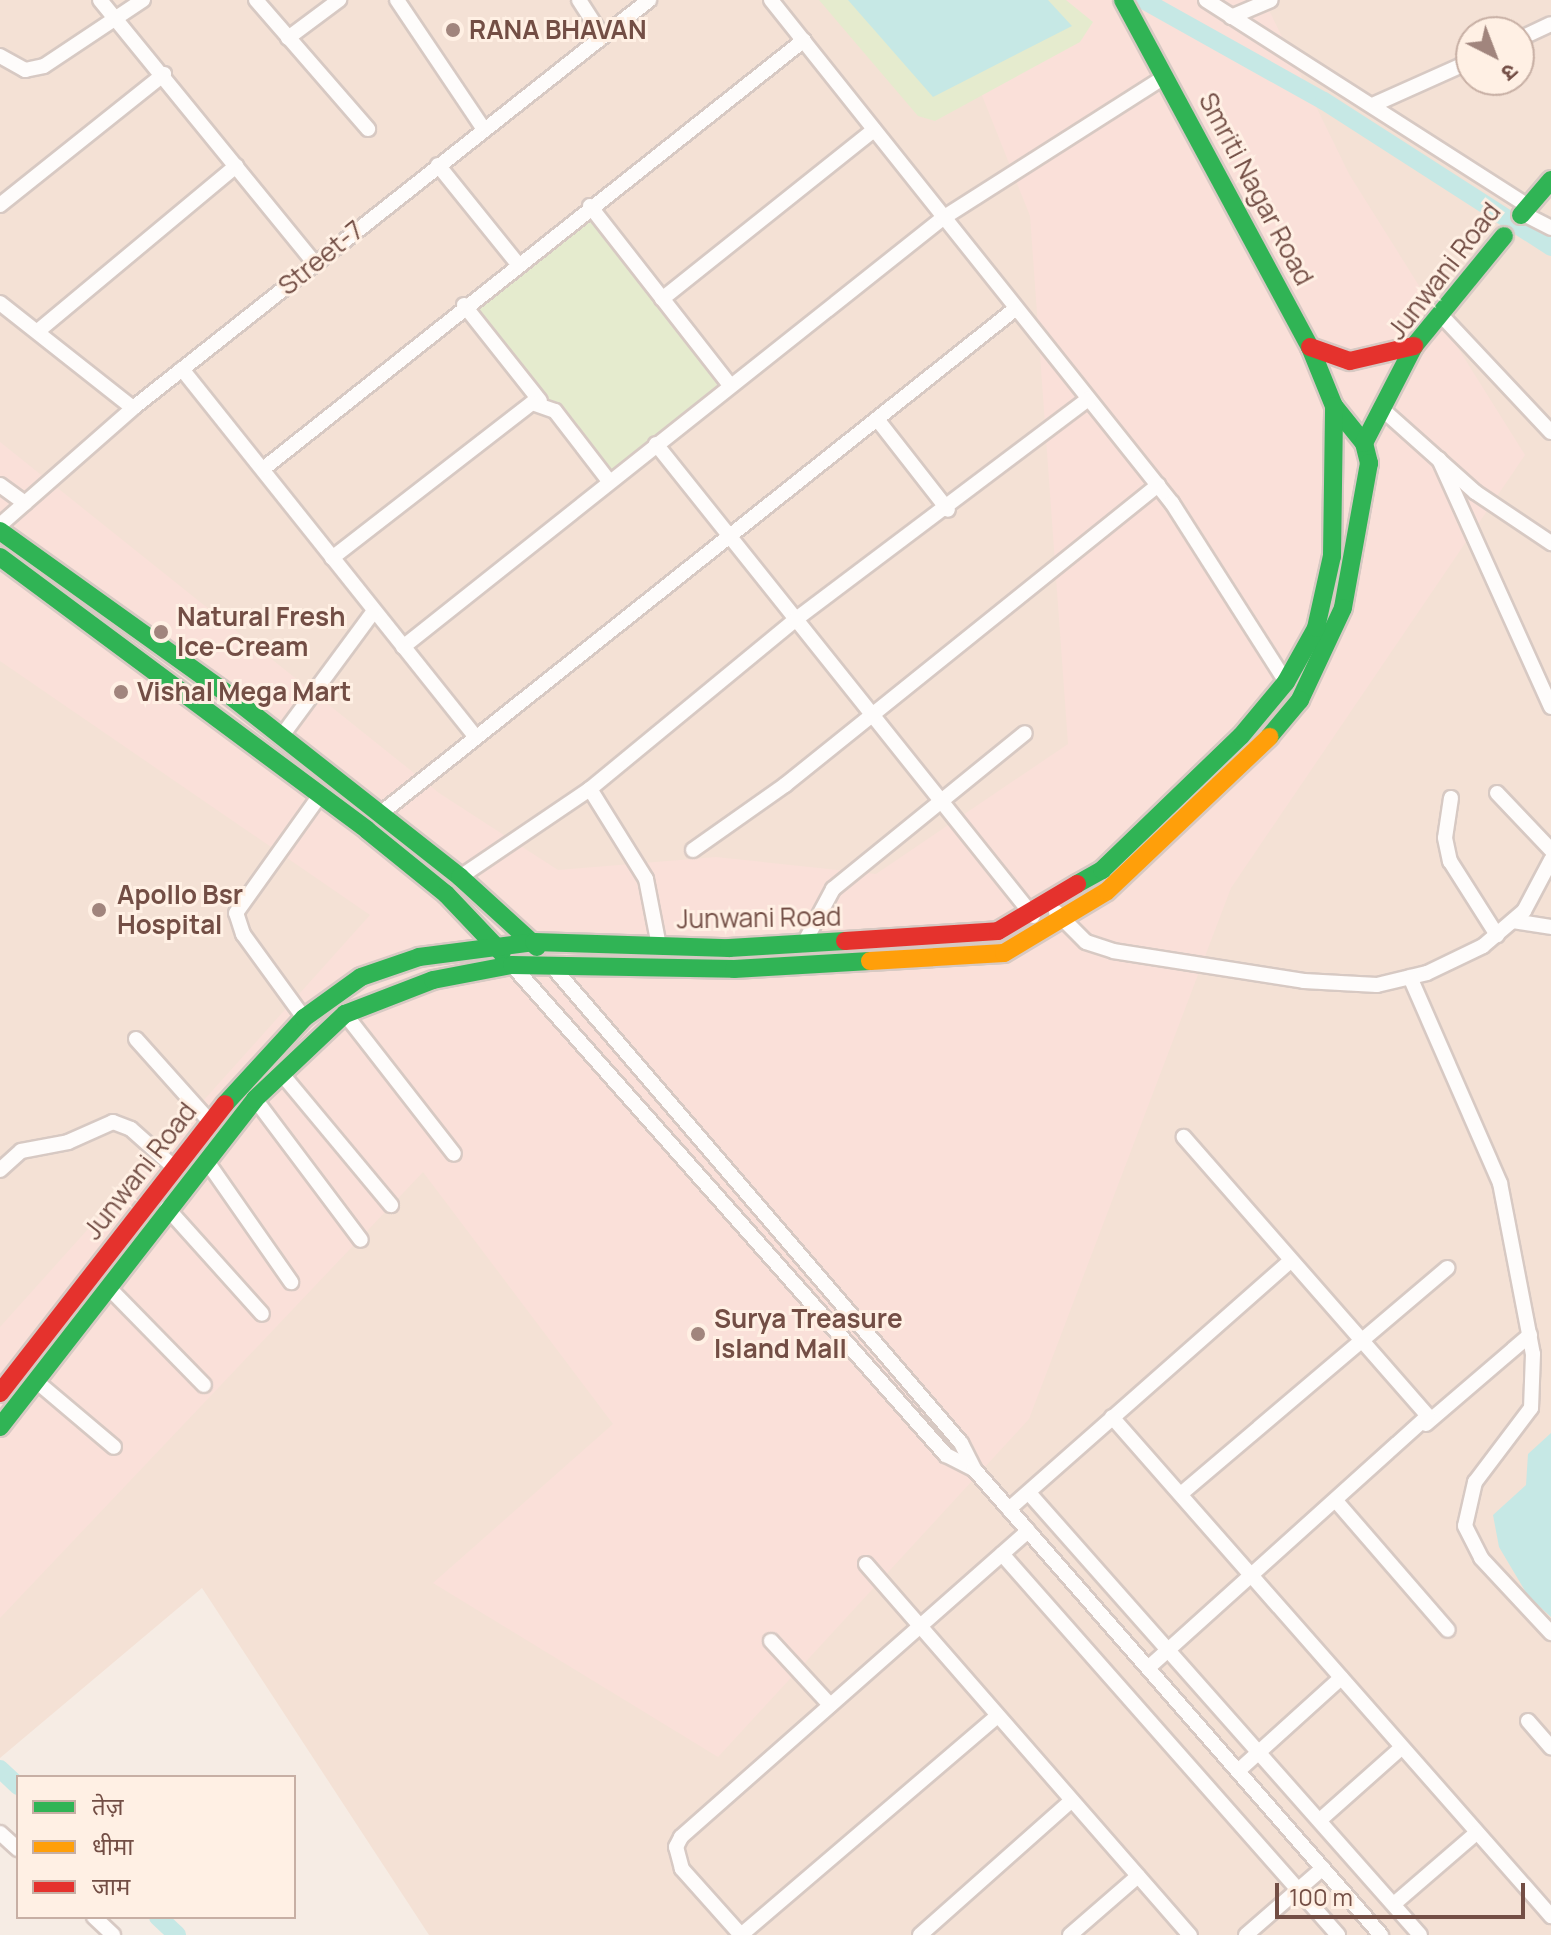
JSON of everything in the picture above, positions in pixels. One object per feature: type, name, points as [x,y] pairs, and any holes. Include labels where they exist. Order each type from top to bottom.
[{"type":"main road","name":"Smriti Nagar Road","points":[[1123,0],[1310,347],[1334,406]]},
{"type":"main road","name":"Junwani Road","points":[[1524,211],[1551,180]]},
{"type":"main road","name":"Junwani Road","points":[[0,1427],[167,1208],[255,1099],[345,1014],[421,984],[512,965],[734,969],[954,959],[1004,953],[1064,921],[1179,826],[1252,756],[1300,700],[1329,646],[1359,523],[1369,463],[1364,443],[1414,346],[1504,236]]},
{"type":"main road","points":[[1310,347],[1350,361],[1414,346]]},
{"type":"main road","points":[[1334,406],[1364,443]]},
{"type":"main road","name":"Junwani Road","points":[[0,1393],[211,1123],[304,1018],[337,991],[389,965],[496,945],[534,942],[659,946],[803,945],[949,938],[998,931],[1033,916],[1102,870],[1166,811],[1286,682],[1316,628],[1332,556],[1334,406]]},
{"type":"main road","points":[[0,531],[281,737],[460,877],[534,942],[552,966]]},
{"type":"main road","points":[[0,557],[321,794],[419,871],[496,945],[512,965]]},
{"type":"main road","points":[[1166,811],[1179,826]]},
{"type":"street","points":[[100,0],[164,74],[315,264]]},
{"type":"street","points":[[0,56],[25,70],[44,66],[119,20],[143,0]]},
{"type":"street","points":[[256,0],[368,129]]},
{"type":"street","points":[[288,38],[339,0]]},
{"type":"street","points":[[397,0],[483,128]]},
{"type":"street","points":[[579,0],[601,34]]},
{"type":"street","name":"Street-7","points":[[0,525],[133,408],[601,34],[649,0]]},
{"type":"street","points":[[771,0],[1158,485],[1286,682]]},
{"type":"street","points":[[1206,0],[1375,104],[1551,228]]},
{"type":"street","points":[[1231,17],[1271,0]]},
{"type":"street","points":[[263,469],[464,305],[804,40]]},
{"type":"street","points":[[1375,104],[1455,68]]},
{"type":"street","points":[[0,205],[164,74]]},
{"type":"street","points":[[403,647],[943,218],[1166,76]]},
{"type":"street","points":[[662,299],[874,130]]},
{"type":"street","points":[[438,165],[517,263]]},
{"type":"street","points":[[38,331],[236,166]]},
{"type":"street","points":[[590,206],[730,385]]},
{"type":"street","name":"Junwani Road","points":[[1504,236],[1524,211]]},
{"type":"street","points":[[0,303],[133,408]]},
{"type":"street","points":[[464,305],[609,481]]},
{"type":"street","points":[[380,814],[1015,309]]},
{"type":"street","points":[[1440,314],[1551,432]]},
{"type":"street","points":[[182,369],[373,612],[476,737]]},
{"type":"street","points":[[460,877],[590,789],[795,620],[948,510],[1088,399]]},
{"type":"street","points":[[332,558],[540,401]]},
{"type":"street","points":[[1382,409],[1439,459],[1551,543]]},
{"type":"street","points":[[877,419],[948,510]]},
{"type":"street","points":[[656,444],[795,620],[945,801],[1033,916]]},
{"type":"street","points":[[1439,459],[1551,707]]},
{"type":"street","points":[[0,485],[25,503]]},
{"type":"street","points":[[693,850],[874,714],[1158,485]]},
{"type":"street","points":[[281,737],[373,612]]},
{"type":"street","points":[[803,945],[833,889],[1025,733]]},
{"type":"street","points":[[590,789],[646,879],[659,946]]},
{"type":"street","points":[[1497,793],[1551,850]]},
{"type":"street","points":[[304,1018],[243,934],[236,913],[321,794]]},
{"type":"street","points":[[1451,798],[1445,838],[1450,861],[1497,935]]},
{"type":"street","points":[[1050,905],[1086,942],[1113,951],[1345,985],[1410,977],[1497,935],[1513,921],[1551,860]]},
{"type":"street","points":[[1513,921],[1551,927]]},
{"type":"street","points":[[512,965],[946,1455],[974,1469]]},
{"type":"street","points":[[552,966],[639,1072],[961,1443],[974,1469],[1381,1935]]},
{"type":"street","points":[[1410,977],[1500,1183],[1530,1335],[1531,1408],[1475,1482],[1465,1526],[1481,1558],[1551,1633]]},
{"type":"street","points":[[345,1014],[454,1154]]},
{"type":"street","points":[[136,1039],[211,1123]]},
{"type":"street","points":[[621,1086],[639,1072]]},
{"type":"street","points":[[281,1073],[391,1205]]},
{"type":"street","points":[[255,1099],[361,1240]]},
{"type":"street","points":[[0,1170],[21,1151],[68,1142],[113,1122],[131,1129],[175,1168]]},
{"type":"street","points":[[1184,1137],[1290,1261],[1424,1408],[1426,1424]]},
{"type":"street","points":[[206,1160],[291,1282]]},
{"type":"street","points":[[167,1208],[262,1314]]},
{"type":"street","points":[[1009,1509],[1290,1261]]},
{"type":"street","points":[[1182,1493],[1447,1268]]},
{"type":"street","points":[[108,1287],[204,1385]]},
{"type":"street","points":[[1148,1668],[1530,1335]]},
{"type":"street","points":[[36,1381],[114,1447]]},
{"type":"street","points":[[1112,1417],[1253,1574],[1475,1834],[1551,1916]]},
{"type":"street","points":[[1029,1493],[1420,1935]]},
{"type":"street","points":[[1337,1502],[1448,1630]]},
{"type":"street","points":[[996,1717],[741,1935],[682,1869],[676,1847],[830,1705],[1028,1531]]},
{"type":"street","points":[[1002,1554],[1338,1935]]},
{"type":"street","points":[[866,1564],[996,1717],[1190,1935]]},
{"type":"street","points":[[771,1641],[830,1705]]},
{"type":"street","points":[[1238,1771],[1341,1678]]},
{"type":"street","points":[[1528,1721],[1551,1747]]},
{"type":"street","points":[[1320,1820],[1401,1748]]},
{"type":"street","points":[[920,1935],[1071,1801]]},
{"type":"street","points":[[0,1833],[16,1847]]},
{"type":"street","points":[[1394,1904],[1475,1834]]},
{"type":"street","points":[[1246,1935],[1323,1868]]},
{"type":"street","points":[[1070,1935],[1138,1876]]},
{"type":"street","points":[[96,1919],[113,1935]]},
{"type":"shaded area","points":[[0,0],[1551,0],[1551,1935],[429,1935],[202,1588],[0,1758]]},
{"type":"shaded area","points":[[944,0],[1264,0],[1349,174],[1525,455],[1231,888],[1029,1419],[718,1757],[433,1583],[613,1424],[423,1172],[0,1618],[0,1327],[370,915],[0,661],[0,442],[439,793],[558,870],[716,857],[876,874],[1068,744],[1030,216]]},
{"type":"green space","points":[[819,0],[1066,0],[1093,22],[1080,42],[935,121],[918,116]]},
{"type":"green space","points":[[590,206],[730,385],[603,484],[463,305]]},
{"type":"water","points":[[848,0],[1048,0],[1072,26],[933,97]]},
{"type":"water","points":[[1551,1433],[1551,1617],[1528,1596],[1499,1547],[1493,1515],[1526,1485],[1528,1454]]},
{"type":"waterway","points":[[1143,0],[1324,101],[1551,247]]},
{"type":"waterway","points":[[0,1769],[16,1784]]},
{"type":"waterway","points":[[160,1919],[177,1935]]},
{"type":"traffic: fast","points":[[1123,0],[1310,347],[1334,406],[1364,443],[1369,463],[1343,608],[1300,700],[1269,737]]},
{"type":"traffic: fast","points":[[1521,215],[1551,180]]},
{"type":"traffic: fast","points":[[1364,443],[1414,346],[1504,236]]},
{"type":"traffic: fast","points":[[1077,884],[1102,870],[1241,736],[1286,682],[1316,628],[1332,556],[1334,406]]},
{"type":"traffic: fast","points":[[0,531],[229,695],[460,877],[537,947]]},
{"type":"traffic: fast","points":[[0,557],[367,830],[446,894],[502,953]]},
{"type":"traffic: fast","points":[[225,1104],[304,1018],[361,977],[419,957],[534,942],[729,948],[845,941]]},
{"type":"traffic: fast","points":[[0,1427],[255,1099],[345,1014],[433,980],[512,965],[734,969],[870,961]]},
{"type":"traffic: slow","points":[[870,961],[1004,953],[1107,891],[1269,737]]},
{"type":"traffic: jam","points":[[1310,347],[1350,361],[1414,346]]},
{"type":"traffic: jam","points":[[845,941],[998,931],[1077,884]]},
{"type":"traffic: jam","points":[[0,1393],[225,1104]]},
{"type":"place","name":"RANA BHAVAN","points":[[453,30]]},
{"type":"place","name":"Natural Fresh Ice-Cream","points":[[161,632]]},
{"type":"place","name":"Vishal Mega Mart","points":[[121,692]]},
{"type":"place","name":"Apollo Bsr Hospital","points":[[99,910]]},
{"type":"place","name":"Surya Treasure Island Mall","points":[[698,1334]]}]
